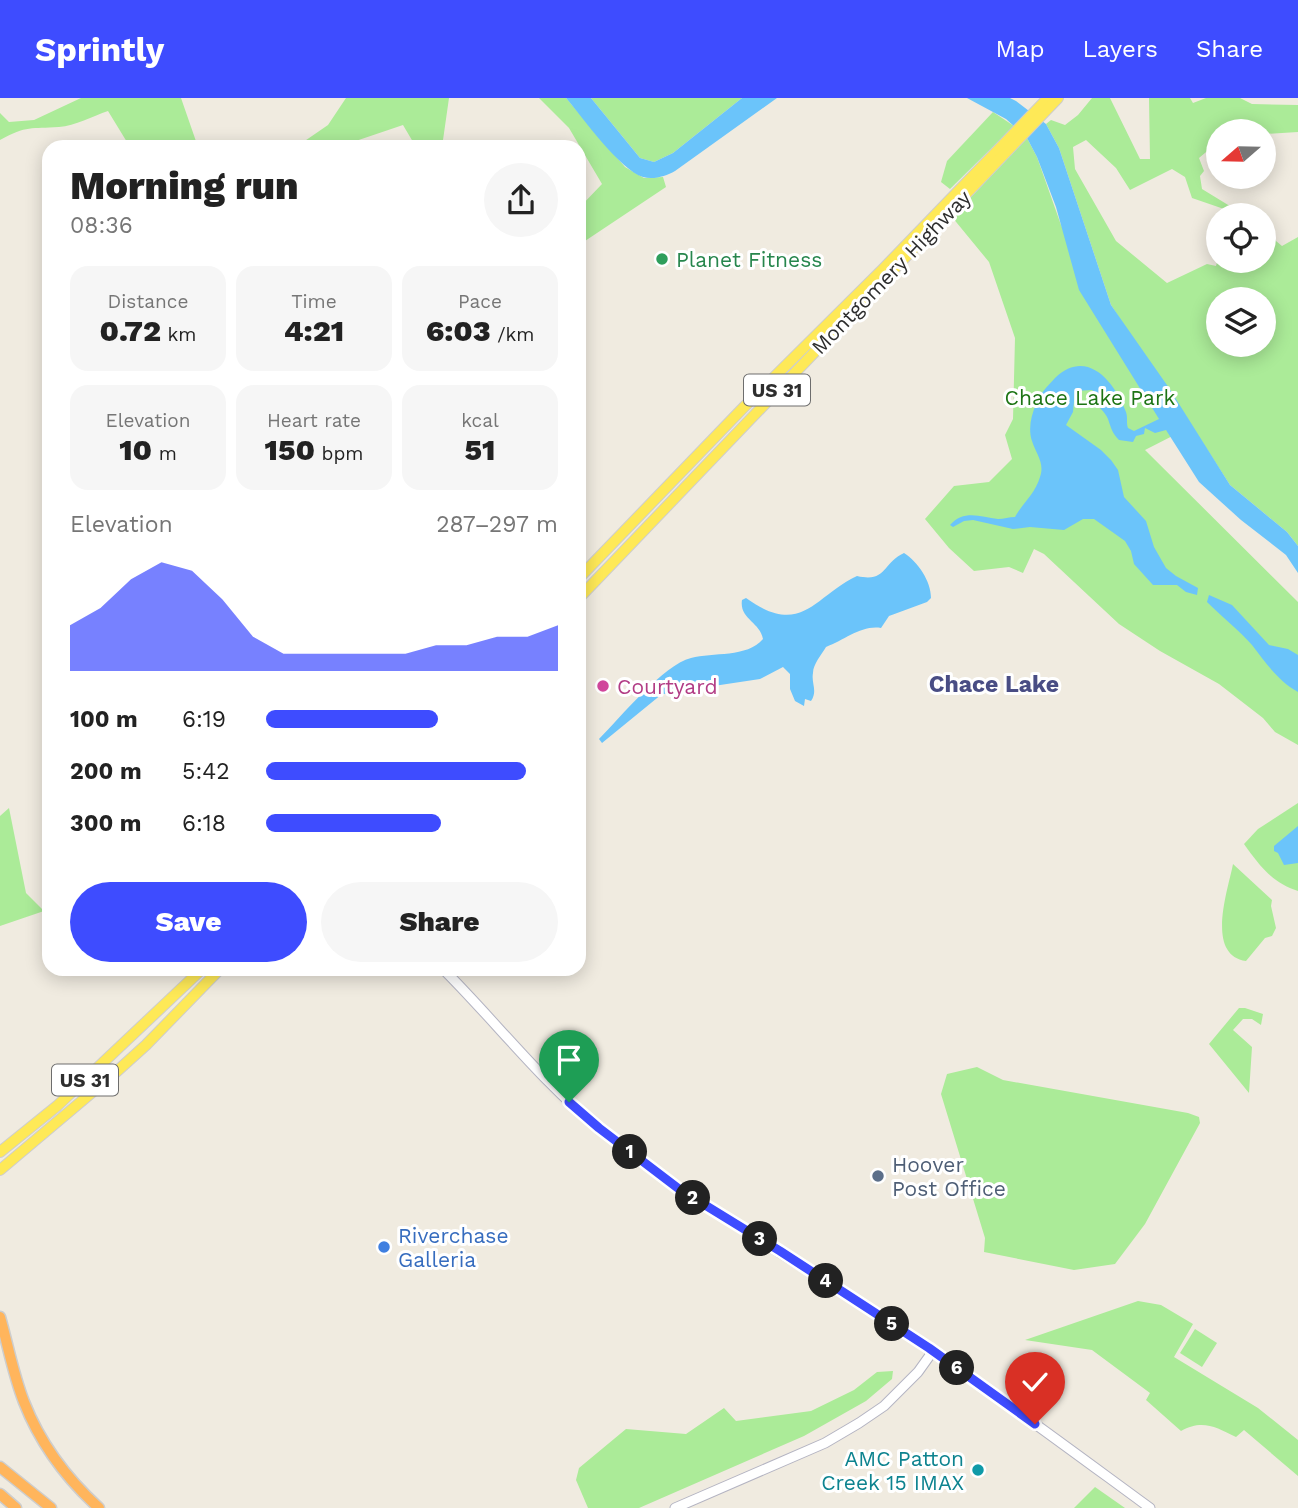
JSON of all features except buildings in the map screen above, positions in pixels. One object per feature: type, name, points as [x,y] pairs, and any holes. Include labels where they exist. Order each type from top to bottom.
[{"type":"highway","points":[[0,1317],[17,1381],[37,1430],[68,1477],[99,1508]]},
{"type":"highway","points":[[0,1468],[44,1508]]},
{"type":"highway","points":[[0,1468],[51,1508]]},
{"type":"highway","points":[[0,1494],[16,1508]]},
{"type":"main road","name":"Montgomery Highway","points":[[586,571],[744,407],[1053,100]]},
{"type":"main road","name":"Montgomery Highway","points":[[586,591],[973,181]]},
{"type":"main road","name":"US 31","points":[[0,1152],[108,1059],[195,976]]},
{"type":"main road","name":"US 31","points":[[0,1170],[146,1045],[213,976]]},
{"type":"main road","points":[[450,976],[558,1090],[599,1128],[679,1189],[933,1351],[1150,1508]]},
{"type":"main road","points":[[33,1125],[36,1140]]},
{"type":"main road","points":[[674,1508],[825,1443],[859,1423],[884,1406],[933,1351]]},
{"type":"green space","points":[[81,98],[181,98],[196,140],[126,140],[108,111],[78,123],[23,130],[0,140],[0,113],[9,122],[34,120]]},
{"type":"green space","points":[[346,98],[449,98],[443,140],[412,140],[403,125],[359,140],[306,140],[328,125]]},
{"type":"green space","points":[[539,98],[566,98],[625,167],[644,178],[663,177],[666,187],[586,240],[586,201],[602,184],[586,157],[586,140],[576,140],[569,128]]},
{"type":"green space","points":[[591,98],[742,98],[673,153],[654,162],[640,158]]},
{"type":"green space","name":"Chace Lake Park","points":[[1092,98],[1110,98],[1140,159],[1150,159],[1149,98],[1190,98],[1193,103],[1206,98],[1240,98],[1252,104],[1298,105],[1298,132],[1276,133],[1276,119],[1206,119],[1206,152],[1199,158],[1204,171],[1200,176],[1202,189],[1225,203],[1207,203],[1192,198],[1185,177],[1172,169],[1130,190],[1116,168],[1086,140],[1073,147],[1075,169],[1116,241],[1167,283],[1206,264],[1206,273],[1276,273],[1276,241],[1282,246],[1298,237],[1298,546],[1287,532],[1230,485],[1192,426],[1145,450],[1298,602],[1298,745],[1275,732],[1263,718],[1219,684],[1119,624],[1044,554],[1034,549],[1023,573],[1009,567],[974,571],[949,548],[925,519],[954,486],[989,482],[1012,459],[1005,435],[1013,419],[1015,338],[989,262],[952,217],[1027,138],[1037,157],[1061,225],[1103,306],[1124,325],[1111,305],[1059,148],[1046,124],[1051,120],[1065,125],[1078,115]]},
{"type":"green space","points":[[993,112],[1014,126],[950,189],[941,182],[947,161]]},
{"type":"green space","points":[[1298,803],[1298,891],[1273,878],[1244,844],[1258,829]]},
{"type":"green space","points":[[9,808],[26,893],[42,912],[0,926],[0,816]]},
{"type":"green space","points":[[1233,864],[1272,900],[1276,928],[1272,936],[1265,938],[1246,961],[1233,956],[1226,947],[1223,935],[1224,905]]},
{"type":"green space","points":[[1239,1008],[1263,1014],[1261,1025],[1252,1019],[1243,1019],[1233,1030],[1252,1047],[1249,1093],[1209,1044]]},
{"type":"green space","points":[[977,1067],[1003,1080],[1199,1117],[1200,1123],[1145,1224],[1115,1264],[1074,1270],[984,1252],[985,1238],[941,1094],[947,1074]]},
{"type":"green space","points":[[1138,1301],[1161,1305],[1193,1324],[1174,1357],[1258,1408],[1298,1440],[1298,1476],[1244,1430],[1236,1437],[1202,1425],[1181,1431],[1146,1400],[1150,1393],[1092,1350],[1025,1340]]},
{"type":"green space","points":[[1195,1329],[1217,1343],[1202,1367],[1180,1353]]},
{"type":"green space","points":[[893,1371],[892,1379],[866,1401],[804,1436],[639,1508],[588,1508],[576,1480],[579,1468],[626,1429],[686,1434],[724,1408],[736,1421],[811,1411],[854,1390],[877,1372]]},
{"type":"green space","points":[[1095,1487],[1125,1508],[1074,1508]]},
{"type":"water","points":[[566,98],[591,98],[640,158],[654,162],[673,153],[742,98],[777,98],[675,171],[651,178],[643,177],[624,165]]},
{"type":"water","points":[[967,98],[1010,98],[1046,124],[1059,148],[1111,305],[1169,388],[1230,485],[1287,532],[1298,546],[1298,573],[1286,555],[1241,520],[1199,482],[1166,430],[1155,433],[1145,428],[1144,434],[1136,436],[1133,442],[1119,440],[1113,433],[1107,416],[1095,402],[1097,394],[1092,390],[1075,391],[1073,412],[1066,425],[1111,460],[1118,470],[1124,497],[1146,521],[1154,547],[1166,568],[1198,588],[1197,595],[1186,592],[1177,585],[1153,585],[1134,564],[1125,541],[1094,519],[1083,519],[1064,530],[1030,527],[1013,529],[973,520],[953,527],[950,525],[967,516],[998,519],[1015,517],[1035,489],[1041,472],[1041,463],[1030,432],[1034,409],[1044,390],[1067,369],[1089,367],[1107,380],[1127,414],[1128,428],[1134,431],[1159,419],[1079,290],[1056,207],[1027,138],[1006,119]]},
{"type":"water","points":[[904,553],[923,573],[931,598],[927,602],[889,616],[881,628],[860,631],[826,647],[813,670],[813,697],[811,701],[805,699],[804,706],[795,701],[790,689],[790,674],[783,667],[760,679],[662,694],[602,743],[599,739],[655,681],[680,663],[700,656],[739,652],[763,639],[758,628],[744,612],[742,600],[746,598],[765,609],[781,614],[794,614],[806,610],[857,576],[874,577]]},
{"type":"water","points":[[1209,595],[1232,605],[1269,645],[1288,649],[1298,655],[1298,692],[1278,677],[1247,640],[1207,602]]},
{"type":"water","points":[[1298,826],[1298,863],[1284,865],[1274,851],[1274,846]]},
{"type":"place","name":"Planet Fitness","points":[[662,259]]},
{"type":"place","name":"Courtyard","points":[[603,686]]},
{"type":"place","name":"Hoover Post Office","points":[[878,1176]]},
{"type":"place","name":"Riverchase Galleria","points":[[384,1247]]},
{"type":"place","name":"AMC Patton Creek 15 IMAX","points":[[978,1470]]},
{"type":"district","name":"Chace Lake","points":[[994,684]]},
{"type":"route","points":[[569,1102],[679,1189],[929,1348],[1035,1424]]}]
